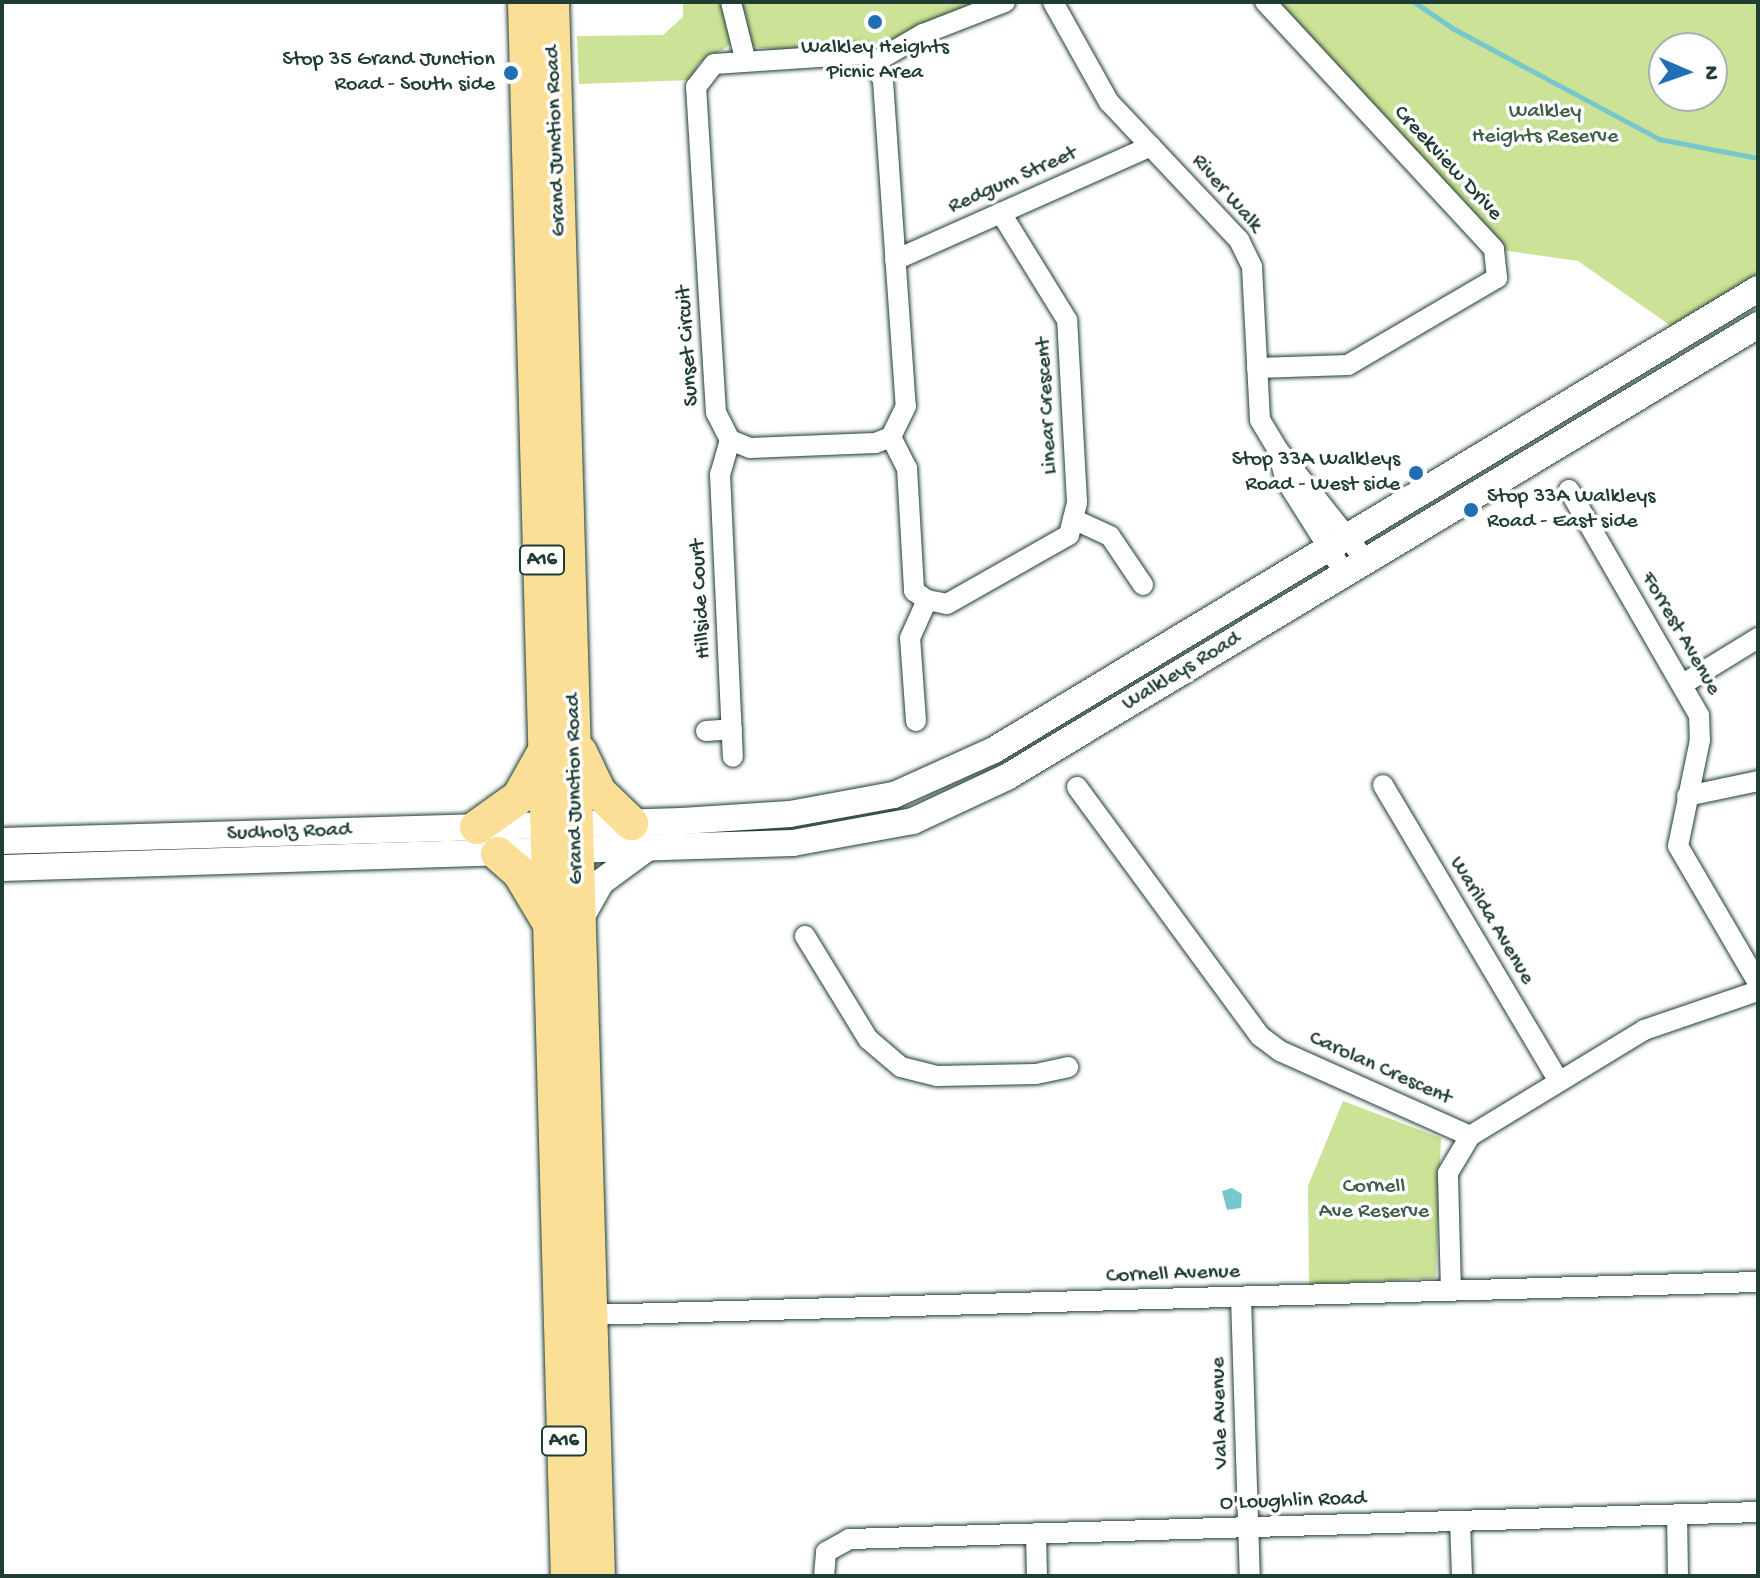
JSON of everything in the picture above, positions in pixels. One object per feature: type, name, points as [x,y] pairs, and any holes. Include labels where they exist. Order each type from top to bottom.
[{"type":"highway","name":"Grand Junction Road","points":[[525,2],[561,744]]},
{"type":"highway","name":"Grand Junction Road","points":[[552,2],[561,744],[575,1316],[568,1576]]},
{"type":"highway","points":[[565,925],[488,840],[561,744],[638,836]]},
{"type":"highway","name":"Grand Junction Road","points":[[575,1316],[598,1576]]},
{"type":"main road","name":"Walkleys Road","points":[[638,836],[839,807],[922,785],[994,750],[1758,289]]},
{"type":"main road","name":"Walkleys Road","points":[[563,838],[638,836],[820,840],[930,814],[1007,777],[1758,325]]},
{"type":"main road","points":[[565,925],[638,836]]},
{"type":"main road","name":"Sudholz Road","points":[[2,841],[563,838]]},
{"type":"main road","name":"Sudholz Road","points":[[2,868],[488,840]]},
{"type":"street","points":[[731,2],[745,58]]},
{"type":"street","points":[[730,440],[750,448],[875,443],[891,437],[906,406],[883,81],[875,62],[923,34],[1005,2]]},
{"type":"street","name":"River Walk","points":[[1053,2],[1109,102],[1239,240],[1252,267],[1260,420],[1355,567]]},
{"type":"street","name":"Creekview Drive","points":[[1257,368],[1348,365],[1497,278],[1494,249],[1265,2]]},
{"type":"street","name":"Sunset Circuit","points":[[730,440],[716,413],[696,87],[714,64],[745,58],[864,54],[875,62]]},
{"type":"street","name":"Redgum Street","points":[[895,260],[1151,146]]},
{"type":"street","name":"Linear Crescent","points":[[1001,213],[1067,320],[1077,502],[1073,519]]},
{"type":"street","points":[[891,437],[907,468],[914,591],[927,600],[947,604],[1057,545],[1069,535],[1073,519],[1110,536],[1143,585]]},
{"type":"street","name":"Hillside Court","points":[[730,440],[720,474],[733,757]]},
{"type":"street","name":"Forrest Avenue","points":[[1569,490],[1683,684],[1701,723],[1679,830],[1682,855],[1758,983]]},
{"type":"street","points":[[916,721],[910,638],[927,600]]},
{"type":"street","points":[[1683,684],[1758,638]]},
{"type":"street","points":[[706,731],[732,729]]},
{"type":"street","points":[[1687,796],[1758,781]]},
{"type":"street","name":"Warilda Avenue","points":[[1383,785],[1559,1081]]},
{"type":"street","name":"Carolan Crescent","points":[[1077,787],[1260,1036],[1280,1051],[1470,1136]]},
{"type":"street","points":[[805,936],[868,1039],[901,1067],[937,1076],[1036,1074],[1068,1067]]},
{"type":"street","points":[[1451,1291],[1448,1173],[1470,1136],[1644,1030],[1758,991]]},
{"type":"street","name":"Cornell Avenue","points":[[575,1316],[1758,1282]]},
{"type":"street","name":"Vale Avenue","points":[[1241,1297],[1250,1576]]},
{"type":"street","name":"O'Loughlin Road","points":[[824,1576],[831,1546],[849,1539],[1758,1512]]},
{"type":"street","points":[[1677,1514],[1678,1576]]},
{"type":"street","points":[[1460,1521],[1462,1576]]},
{"type":"street","points":[[1036,1533],[1037,1576]]},
{"type":"green space","points":[[683,2],[723,2],[734,43],[698,64],[694,80],[579,84],[577,36],[663,35],[683,17]]},
{"type":"green space","points":[[736,2],[1009,2],[875,62],[754,47],[746,41]]},
{"type":"green space","name":"Walkley Heights Reserve","points":[[1265,2],[1758,2],[1758,291],[1684,335],[1578,261],[1494,249]]},
{"type":"green space","name":"Cornell Ave Reserve","points":[[1343,1101],[1441,1138],[1436,1278],[1309,1285],[1308,1186]]},
{"type":"water","points":[[1232,1188],[1242,1194],[1241,1208],[1227,1210],[1222,1191]]},
{"type":"waterway","points":[[1414,2],[1454,29],[1659,139],[1758,158]]},
{"type":"place","name":"Walkley Heights Picnic Area","points":[[875,22]]},
{"type":"place","name":"Stop 35 Grand Junction Road - South side","points":[[511,73]]},
{"type":"place","name":"Stop 33A Walkleys Road - West side","points":[[1416,473]]},
{"type":"place","name":"Stop 33A Walkleys Road - East side","points":[[1471,510]]}]
